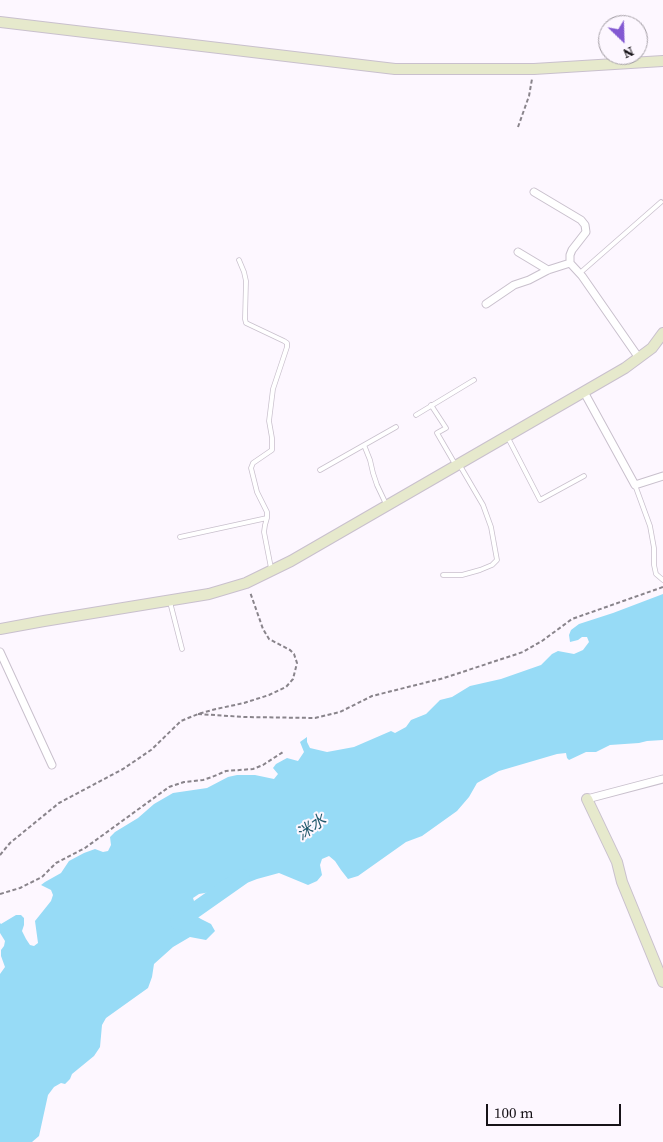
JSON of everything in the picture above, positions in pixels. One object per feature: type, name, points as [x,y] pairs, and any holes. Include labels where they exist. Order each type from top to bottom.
[{"type":"main road","points":[[0,22],[395,68],[534,69],[663,61]]},
{"type":"main road","points":[[0,629],[209,594],[246,583],[292,561],[625,368],[652,348],[663,333]]},
{"type":"main road","points":[[587,799],[616,862],[622,882],[663,982]]},
{"type":"street","points":[[534,192],[581,220],[585,225],[586,232],[572,250],[570,263],[580,274],[639,358]]},
{"type":"street","points":[[518,252],[548,270]]},
{"type":"street","points":[[486,304],[514,285],[548,270],[570,263]]},
{"type":"street","points":[[584,392],[636,485],[663,476]]},
{"type":"street","points":[[0,652],[52,765]]},
{"type":"street","points":[[587,799],[663,779]]},
{"type":"lane","points":[[580,274],[661,202]]},
{"type":"lane","points":[[239,260],[246,281],[244,319],[246,323],[284,341],[288,347],[273,389],[269,421],[272,450],[253,464],[251,468],[257,492],[266,512],[267,518],[264,532],[272,571]]},
{"type":"lane","points":[[416,415],[474,380]]},
{"type":"lane","points":[[431,405],[446,428],[437,434],[486,512],[491,527],[497,560],[492,565],[480,570],[462,575],[443,575]]},
{"type":"lane","points":[[320,470],[396,427]]},
{"type":"lane","points":[[507,436],[540,500],[584,476]]},
{"type":"lane","points":[[364,445],[377,485],[387,506]]},
{"type":"lane","points":[[636,485],[650,526],[656,574],[663,580]]},
{"type":"lane","points":[[180,537],[267,518]]},
{"type":"lane","points":[[169,600],[182,649]]},
{"type":"path","points":[[518,127],[529,96],[534,69]]},
{"type":"path","points":[[0,855],[10,842],[59,803],[123,769],[151,750],[182,721],[198,714],[269,695],[286,687],[293,679],[297,664],[294,654],[269,639],[263,629],[246,583]]},
{"type":"path","points":[[198,714],[315,718],[340,712],[372,696],[444,678],[524,652],[572,619],[663,587]]},
{"type":"path","points":[[0,894],[20,888],[42,877],[56,863],[85,848],[170,787],[184,782],[203,780],[226,771],[253,769],[283,752]]},
{"type":"water","points":[[663,594],[663,740],[610,745],[596,752],[586,752],[569,760],[566,753],[557,754],[499,771],[477,783],[469,797],[457,811],[422,836],[406,842],[358,876],[348,879],[329,856],[322,859],[320,865],[322,875],[317,881],[308,885],[279,873],[234,888],[199,894],[193,898],[196,907],[193,914],[211,924],[215,931],[206,940],[190,937],[173,947],[154,964],[148,988],[106,1018],[102,1025],[100,1047],[94,1056],[72,1074],[65,1084],[61,1083],[54,1087],[48,1095],[39,1136],[32,1142],[0,1142],[0,974],[5,967],[1,950],[5,941],[0,933],[0,923],[16,915],[21,915],[24,918],[22,931],[26,939],[30,945],[34,946],[38,943],[35,921],[51,901],[53,895],[51,890],[41,885],[61,873],[69,861],[95,849],[103,852],[108,851],[111,845],[110,837],[115,832],[173,793],[207,788],[228,777],[237,775],[255,775],[274,779],[278,774],[273,768],[276,764],[287,758],[298,761],[304,752],[300,742],[307,737],[310,748],[327,752],[354,747],[391,731],[395,733],[406,727],[411,720],[426,714],[440,700],[452,697],[470,686],[501,679],[541,665],[558,651],[574,654],[583,650],[589,642],[587,637],[570,642],[569,635],[571,630],[579,624]]},
{"type":"waterway","name":"洣水","points":[[178,922],[242,877]]}]
